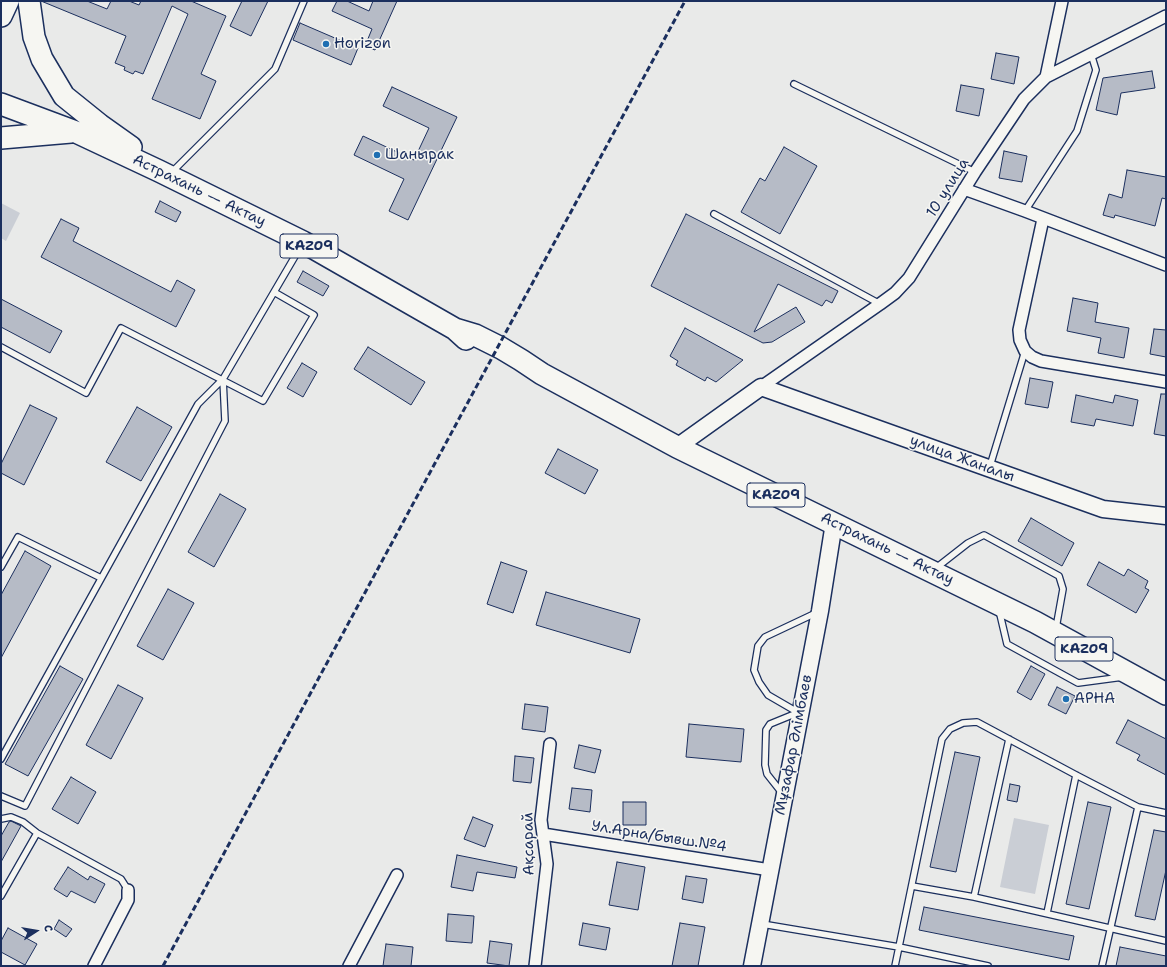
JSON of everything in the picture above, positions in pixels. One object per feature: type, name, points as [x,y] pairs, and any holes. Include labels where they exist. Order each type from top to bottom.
[{"type":"highway","points":[[1,16],[8,1]]},
{"type":"highway","points":[[29,1],[34,37],[42,59],[64,96],[164,173]]},
{"type":"highway","name":"Астрахань — Актау","points":[[1,104],[76,132],[164,173],[303,242],[455,330],[471,343],[495,357],[518,367],[542,374],[678,447],[933,571],[1056,633],[1166,694]]},
{"type":"highway","name":"Астрахань — Актау","points":[[1,117],[43,120]]},
{"type":"highway","points":[[1,138],[76,132]]},
{"type":"street","points":[[1046,77],[1062,1]]},
{"type":"street","name":"10 улица","points":[[761,387],[895,293],[909,278],[964,189],[1024,99],[1046,77],[1166,16]]},
{"type":"street","points":[[964,189],[1166,265]]},
{"type":"street","points":[[1043,219],[1019,330],[1020,340],[1025,351],[1032,357],[1041,361],[1166,382]]},
{"type":"street","points":[[678,447],[761,387]]},
{"type":"street","name":"улица Жаналы","points":[[761,387],[1103,509],[1166,516]]},
{"type":"street","name":"Мұзафар Әлімбаев","points":[[752,966],[799,713],[820,611],[834,523]]},
{"type":"street","name":"Ақсарай","points":[[535,966],[547,864],[542,820],[550,744]]},
{"type":"street","name":"Ул.Арна/бывш.№4","points":[[543,834],[770,870]]},
{"type":"street","points":[[349,966],[397,875]]},
{"type":"street","points":[[94,966],[128,900],[128,890]]},
{"type":"lane","points":[[164,173],[275,69],[304,1]]},
{"type":"lane","points":[[1024,211],[1078,131],[1096,70],[1091,54]]},
{"type":"lane","points":[[794,84],[975,172]]},
{"type":"lane","points":[[714,214],[880,304]]},
{"type":"lane","points":[[1,759],[198,404],[223,379],[303,242]]},
{"type":"lane","points":[[1,348],[86,392],[121,328],[263,400],[314,315],[274,292]]},
{"type":"lane","points":[[989,468],[1025,351]]},
{"type":"lane","points":[[1,796],[25,806],[225,421],[223,379]]},
{"type":"lane","points":[[933,571],[968,543],[984,535],[1059,576],[1063,589],[1056,633]]},
{"type":"lane","points":[[1,567],[18,537],[101,578]]},
{"type":"lane","points":[[998,604],[1007,644],[1078,683],[1134,676]]},
{"type":"lane","points":[[799,713],[768,695],[759,682],[754,670],[758,646],[765,637],[820,611]]},
{"type":"lane","points":[[784,795],[767,774],[765,765],[766,730],[770,724],[799,713]]},
{"type":"lane","points":[[895,966],[942,739],[950,729],[963,723],[977,722],[1138,807],[1166,813]]},
{"type":"lane","points":[[974,897],[1009,739]]},
{"type":"lane","points":[[1047,913],[1076,775]]},
{"type":"lane","points":[[1102,966],[1138,807]]},
{"type":"lane","points":[[1,819],[12,817],[23,822],[37,833],[121,879],[128,890]]},
{"type":"lane","points":[[1,896],[37,833]]},
{"type":"lane","points":[[912,886],[974,897],[1166,941]]},
{"type":"lane","points":[[760,924],[899,947],[988,966]]},
{"type":"shaded area","points":[[1,203],[20,213],[6,241],[1,238]]},
{"type":"shaded area","points":[[1014,818],[1049,825],[1035,894],[1000,887]]},
{"type":"building","points":[[41,1],[87,1],[107,9],[111,1],[129,1],[139,5],[141,1],[191,1],[226,16],[201,74],[216,81],[200,119],[152,99],[188,14],[172,6],[143,74],[135,71],[133,74],[124,70],[125,67],[115,63],[126,36]]},
{"type":"building","points":[[242,1],[268,1],[251,36],[230,26]]},
{"type":"building","points":[[337,1],[347,1],[369,11],[373,1],[397,1],[375,50],[365,46],[372,29],[332,11]]},
{"type":"building","name":"Horizon","points":[[300,23],[358,48],[351,65],[293,40]]},
{"type":"building","points":[[996,53],[1019,57],[1014,84],[991,79]]},
{"type":"building","points":[[1152,71],[1155,88],[1121,93],[1117,115],[1096,110],[1103,78]]},
{"type":"building","points":[[961,85],[984,89],[979,116],[956,111]]},
{"type":"building","points":[[392,87],[457,117],[408,220],[389,211],[404,179],[354,155],[363,136],[414,160],[429,128],[383,106]]},
{"type":"building","points":[[784,147],[817,166],[780,234],[741,212],[760,178],[765,181]]},
{"type":"building","points":[[1004,151],[1027,156],[1022,182],[999,178]]},
{"type":"building","points":[[1127,170],[1166,177],[1166,199],[1162,198],[1155,226],[1115,215],[1114,218],[1103,215],[1109,194],[1122,198]]},
{"type":"building","points":[[160,201],[181,212],[176,222],[155,212]]},
{"type":"building","points":[[686,214],[838,291],[832,303],[826,300],[822,306],[778,284],[754,332],[796,307],[805,322],[772,342],[763,343],[651,286]]},
{"type":"building","points":[[61,219],[79,228],[73,241],[171,292],[177,280],[195,290],[176,327],[41,257]]},
{"type":"building","points":[[303,271],[329,286],[323,296],[297,282]]},
{"type":"building","points":[[1073,298],[1098,303],[1095,322],[1129,328],[1124,358],[1098,353],[1101,338],[1067,331]]},
{"type":"building","points":[[1,299],[62,331],[50,353],[1,327]]},
{"type":"building","points":[[685,328],[743,360],[716,382],[707,377],[705,381],[676,365],[678,361],[670,356]]},
{"type":"building","points":[[1154,329],[1166,330],[1166,357],[1150,354]]},
{"type":"building","points":[[368,347],[425,382],[411,405],[354,369]]},
{"type":"building","points":[[302,363],[317,372],[303,397],[287,388]]},
{"type":"building","points":[[1030,378],[1053,382],[1048,408],[1025,404]]},
{"type":"building","points":[[1161,394],[1166,394],[1166,436],[1154,434]]},
{"type":"building","points":[[1076,395],[1113,403],[1115,395],[1138,400],[1133,426],[1096,419],[1094,426],[1071,422]]},
{"type":"building","points":[[30,405],[57,418],[24,485],[1,473],[1,464]]},
{"type":"building","points":[[137,407],[172,427],[141,481],[106,462]]},
{"type":"building","points":[[558,449],[598,470],[585,494],[545,473]]},
{"type":"building","points":[[220,494],[246,509],[214,567],[188,552]]},
{"type":"building","points":[[1031,518],[1074,543],[1062,566],[1018,541]]},
{"type":"building","points":[[25,551],[51,566],[1,658],[1,595]]},
{"type":"building","points":[[501,562],[527,571],[513,613],[487,604]]},
{"type":"building","points":[[1099,562],[1124,576],[1128,569],[1148,581],[1145,588],[1149,590],[1136,613],[1087,585]]},
{"type":"building","points":[[168,589],[194,603],[163,660],[137,646]]},
{"type":"building","points":[[546,592],[640,619],[630,653],[536,625]]},
{"type":"building","points":[[60,666],[83,679],[28,776],[5,764]]},
{"type":"building","points":[[1031,666],[1045,674],[1031,700],[1017,692]]},
{"type":"building","points":[[118,685],[143,698],[111,759],[86,745]]},
{"type":"building","points":[[1057,687],[1075,696],[1066,714],[1048,705]]},
{"type":"building","points":[[525,704],[548,707],[545,732],[522,729]]},
{"type":"building","points":[[1128,720],[1166,739],[1166,775],[1137,760],[1140,755],[1116,743]]},
{"type":"building","points":[[689,724],[744,729],[741,762],[686,757]]},
{"type":"building","points":[[579,745],[601,750],[595,773],[574,768]]},
{"type":"building","points":[[955,752],[980,757],[956,872],[930,867]]},
{"type":"building","points":[[515,756],[534,758],[531,783],[513,781]]},
{"type":"building","points":[[71,777],[96,792],[78,824],[52,809]]},
{"type":"building","points":[[1010,784],[1020,786],[1017,802],[1007,800]]},
{"type":"building","points":[[572,788],[592,790],[590,812],[569,809]]},
{"type":"building","points":[[623,802],[646,802],[646,825],[623,825]]},
{"type":"building","points":[[1088,802],[1111,807],[1089,909],[1066,904]]},
{"type":"building","points":[[473,817],[493,825],[485,847],[464,839]]},
{"type":"building","points":[[11,821],[21,826],[1,862],[1,836]]},
{"type":"building","points":[[1154,830],[1166,832],[1166,870],[1155,920],[1135,916]]},
{"type":"building","points":[[457,855],[517,867],[515,878],[477,872],[473,891],[451,887]]},
{"type":"building","points":[[617,862],[645,867],[638,910],[609,905]]},
{"type":"building","points":[[68,867],[88,880],[90,876],[105,884],[95,903],[71,891],[67,897],[54,889]]},
{"type":"building","points":[[686,876],[707,879],[703,903],[682,899]]},
{"type":"building","points":[[924,907],[1074,936],[1069,960],[919,930]]},
{"type":"building","points":[[448,914],[474,916],[472,943],[446,941]]},
{"type":"building","points":[[59,920],[72,929],[66,937],[54,929]]},
{"type":"building","points":[[583,923],[610,928],[606,950],[579,945]]},
{"type":"building","points":[[680,923],[705,927],[698,966],[672,966]]},
{"type":"building","points":[[8,928],[37,944],[25,965],[1,952],[1,941]]},
{"type":"building","points":[[490,941],[512,944],[509,966],[487,963]]},
{"type":"building","points":[[386,944],[413,947],[411,966],[383,966]]},
{"type":"building","points":[[1120,947],[1166,956],[1166,966],[1116,966]]},
{"type":"railway","points":[[163,966],[685,1]]},
{"type":"place","name":"Horizon","points":[[326,44]]},
{"type":"place","name":"Шанырак","points":[[377,155]]},
{"type":"place","name":"АРНА","points":[[1066,699]]}]
